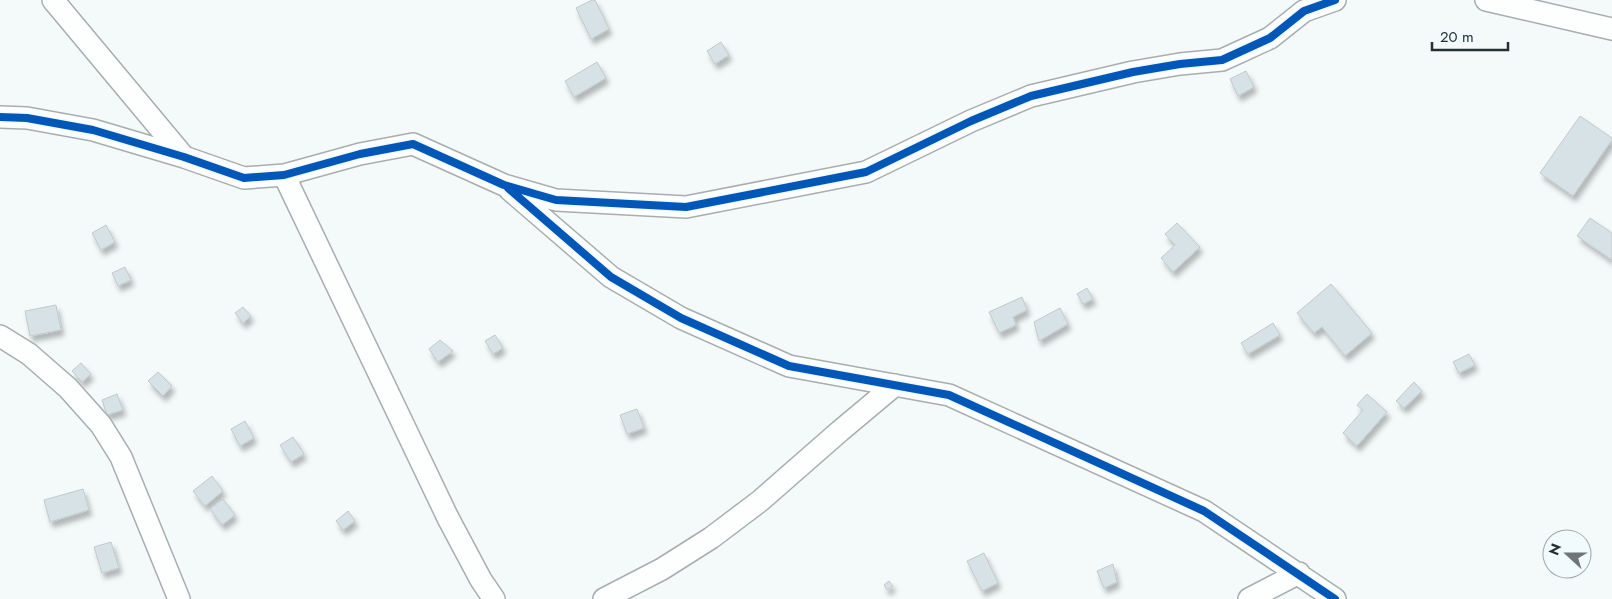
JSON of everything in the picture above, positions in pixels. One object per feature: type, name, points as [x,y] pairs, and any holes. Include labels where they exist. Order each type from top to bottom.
[{"type":"street","points":[[53,0],[184,156]]},
{"type":"street","points":[[0,117],[26,118],[93,130],[184,156],[244,178],[284,175],[360,154],[414,144],[504,185],[556,200],[686,207],[866,172],[971,120],[1031,96],[1134,72],[1180,64],[1222,60],[1270,38],[1304,11],[1335,0]]},
{"type":"street","points":[[1486,0],[1612,29]]},
{"type":"street","points":[[284,175],[448,518],[494,599]]},
{"type":"street","points":[[504,185],[611,277],[681,318],[789,366],[949,395],[1204,510],[1335,599]]},
{"type":"street","points":[[0,336],[28,354],[68,388],[101,425],[121,457],[178,599]]},
{"type":"street","points":[[604,599],[662,569],[711,538],[760,501],[895,385]]},
{"type":"street","points":[[1249,599],[1299,573]]},
{"type":"building","points":[[595,0],[609,29],[591,39],[576,8]]},
{"type":"building","points":[[721,42],[729,55],[715,64],[707,51]]},
{"type":"building","points":[[597,62],[606,78],[574,97],[565,81]]},
{"type":"building","points":[[1246,71],[1254,87],[1238,96],[1230,79]]},
{"type":"building","points":[[1580,116],[1612,138],[1612,140],[1573,196],[1540,173]]},
{"type":"building","points":[[1590,218],[1612,233],[1612,260],[1577,236]]},
{"type":"building","points":[[1177,223],[1200,247],[1173,272],[1161,258],[1175,245],[1165,234]]},
{"type":"building","points":[[106,225],[115,242],[101,250],[92,233]]},
{"type":"building","points":[[125,267],[131,280],[118,286],[112,273]]},
{"type":"building","points":[[1331,284],[1372,333],[1345,356],[1322,327],[1314,333],[1297,313]]},
{"type":"building","points":[[1087,288],[1093,299],[1083,304],[1077,294]]},
{"type":"building","points":[[1022,297],[1027,310],[1013,317],[1016,325],[999,333],[989,312]]},
{"type":"building","points":[[56,305],[61,330],[30,336],[25,311]]},
{"type":"building","points":[[243,307],[251,316],[243,323],[235,313]]},
{"type":"building","points":[[1060,308],[1068,324],[1039,341],[1034,322]]},
{"type":"building","points":[[1273,323],[1280,335],[1248,354],[1241,343]]},
{"type":"building","points":[[495,335],[503,348],[493,354],[485,341]]},
{"type":"building","points":[[440,340],[453,351],[438,362],[429,349]]},
{"type":"building","points":[[1469,354],[1475,365],[1459,373],[1453,362]]},
{"type":"building","points":[[81,363],[91,374],[82,382],[72,371]]},
{"type":"building","points":[[158,372],[172,386],[163,396],[148,381]]},
{"type":"building","points":[[1414,382],[1422,391],[1404,408],[1396,401]]},
{"type":"building","points":[[117,394],[123,410],[107,415],[102,400]]},
{"type":"building","points":[[1367,394],[1387,412],[1357,446],[1343,433],[1363,410],[1357,405]]},
{"type":"building","points":[[637,409],[644,428],[627,434],[620,415]]},
{"type":"building","points":[[245,421],[254,438],[240,446],[231,429]]},
{"type":"building","points":[[293,437],[304,454],[291,462],[280,445]]},
{"type":"building","points":[[212,476],[223,491],[205,506],[193,491]]},
{"type":"building","points":[[83,489],[89,510],[50,522],[44,500]]},
{"type":"building","points":[[223,499],[235,515],[222,525],[210,509]]},
{"type":"building","points":[[348,511],[355,521],[343,530],[336,521]]},
{"type":"building","points":[[111,542],[119,568],[102,573],[94,547]]},
{"type":"building","points":[[984,553],[998,583],[982,591],[967,561]]},
{"type":"building","points":[[1113,564],[1117,582],[1104,588],[1097,571]]},
{"type":"building","points":[[889,581],[893,586],[887,590],[884,585]]},
{"type":"cycle path","points":[[0,117],[27,118],[93,130],[184,157],[244,178],[284,175],[360,154],[413,144],[504,185],[556,200],[686,207],[866,172],[971,121],[1031,96],[1133,72],[1180,64],[1222,60],[1270,38],[1304,11],[1335,0]]},
{"type":"cycle path","points":[[508,188],[611,277],[681,318],[789,366],[949,395],[1204,511],[1335,599]]}]
